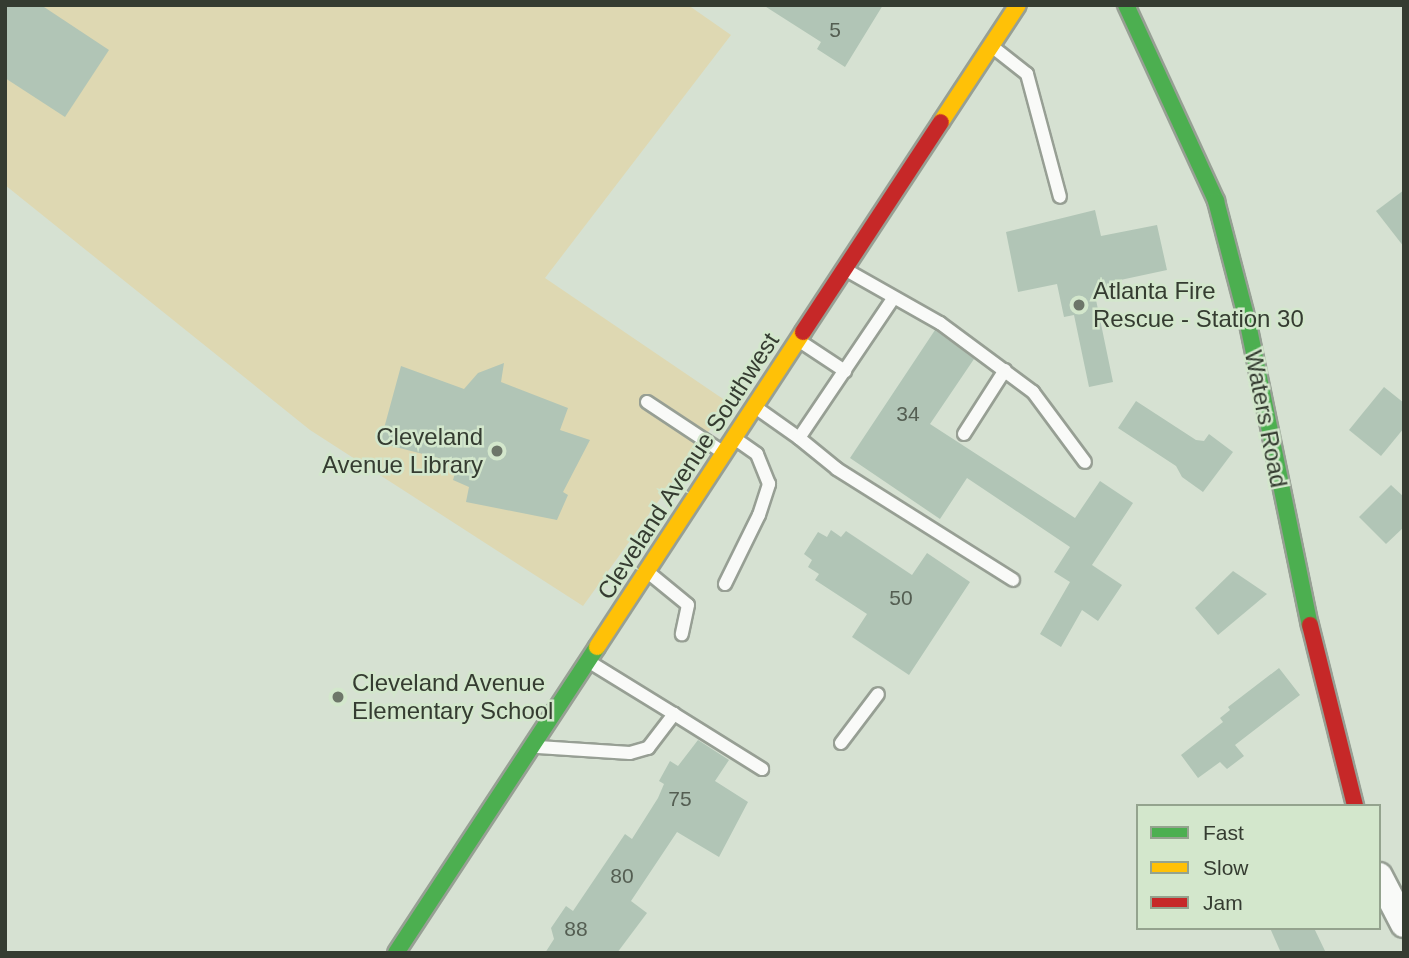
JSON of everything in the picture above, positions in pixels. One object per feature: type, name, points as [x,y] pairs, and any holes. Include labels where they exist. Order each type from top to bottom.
[{"type":"main road","name":"Cleveland Avenue Southwest","points":[[396,953],[1018,5]]},
{"type":"main road","name":"Waters Road","points":[[1126,5],[1216,201],[1248,324],[1283,509],[1336,739],[1354,804]]},
{"type":"street","points":[[1381,880],[1404,924]]},
{"type":"lane","points":[[991,45],[1027,74],[1060,197]]},
{"type":"lane","points":[[844,269],[892,300],[940,323],[1033,392],[1085,463]]},
{"type":"lane","points":[[799,438],[892,300]]},
{"type":"lane","points":[[798,340],[845,371]]},
{"type":"lane","points":[[964,434],[1005,370]]},
{"type":"lane","points":[[646,402],[724,453]]},
{"type":"lane","points":[[754,406],[837,468],[1013,580]]},
{"type":"lane","points":[[724,584],[759,515],[769,484],[757,454],[734,437]]},
{"type":"lane","points":[[646,571],[688,605],[682,634]]},
{"type":"lane","points":[[587,660],[762,769]]},
{"type":"lane","points":[[841,743],[877,694]]},
{"type":"lane","points":[[531,746],[630,753],[648,748],[674,714]]},
{"type":"shaded area","points":[[5,5],[688,5],[731,35],[545,278],[729,403],[583,606],[310,430],[5,185]]},
{"type":"building","points":[[5,5],[41,5],[109,50],[65,117],[5,78]]},
{"type":"building","points":[[763,5],[883,5],[845,67],[817,49],[821,42]]},
{"type":"building","points":[[1404,190],[1404,247],[1376,211]]},
{"type":"building","name":"Atlanta Fire Rescue - Station 30","points":[[1095,210],[1101,236],[1157,225],[1167,270],[1111,282],[1113,291],[1095,295],[1113,382],[1089,387],[1074,315],[1064,317],[1057,284],[1018,292],[1006,232]]},
{"type":"building","points":[[935,330],[974,359],[930,424],[1075,518],[1100,481],[1133,503],[1092,565],[1122,585],[1098,621],[1082,610],[1061,647],[1040,634],[1070,582],[1054,572],[1070,547],[967,478],[940,519],[850,458]]},
{"type":"building","name":"Cleveland Avenue Library","points":[[504,363],[501,382],[568,408],[560,430],[590,440],[563,492],[568,495],[557,520],[466,502],[469,487],[453,480],[458,463],[380,443],[401,366],[464,389],[478,373]]},
{"type":"building","points":[[1384,387],[1404,403],[1404,428],[1381,456],[1349,430]]},
{"type":"building","points":[[1136,401],[1196,440],[1204,441],[1209,434],[1233,452],[1203,492],[1182,477],[1176,466],[1118,428]]},
{"type":"building","points":[[1391,485],[1404,497],[1404,527],[1386,544],[1359,517]]},
{"type":"building","points":[[831,530],[841,537],[846,531],[912,575],[927,553],[970,582],[909,675],[852,637],[867,614],[815,580],[819,574],[808,567],[812,560],[804,554],[818,532],[827,537]]},
{"type":"building","points":[[1233,571],[1267,594],[1218,635],[1195,608]]},
{"type":"building","points":[[1279,668],[1300,695],[1235,745],[1244,756],[1227,769],[1220,762],[1198,778],[1181,755],[1223,722],[1220,718],[1230,710],[1228,707]]},
{"type":"building","points":[[698,740],[729,760],[715,781],[748,802],[719,857],[677,832],[631,901],[647,913],[617,953],[545,953],[554,939],[551,928],[566,906],[573,911],[625,834],[632,839],[658,798],[664,784],[659,781],[670,761],[678,766]]},
{"type":"building","points":[[1271,930],[1315,930],[1326,953],[1281,953]]},
{"type":"traffic: fast","points":[[1126,5],[1216,201],[1248,324],[1310,625]]},
{"type":"traffic: fast","points":[[396,953],[597,647]]},
{"type":"traffic: slow","points":[[941,122],[1018,5]]},
{"type":"traffic: slow","points":[[597,647],[803,332]]},
{"type":"traffic: jam","points":[[803,332],[941,122]]},
{"type":"traffic: jam","points":[[1310,625],[1355,804]]},
{"type":"place","name":"Atlanta Fire Rescue - Station 30","points":[[1079,305]]},
{"type":"place","name":"Cleveland Avenue Library","points":[[497,451]]},
{"type":"place","name":"Cleveland Avenue Elementary School","points":[[338,697]]}]
